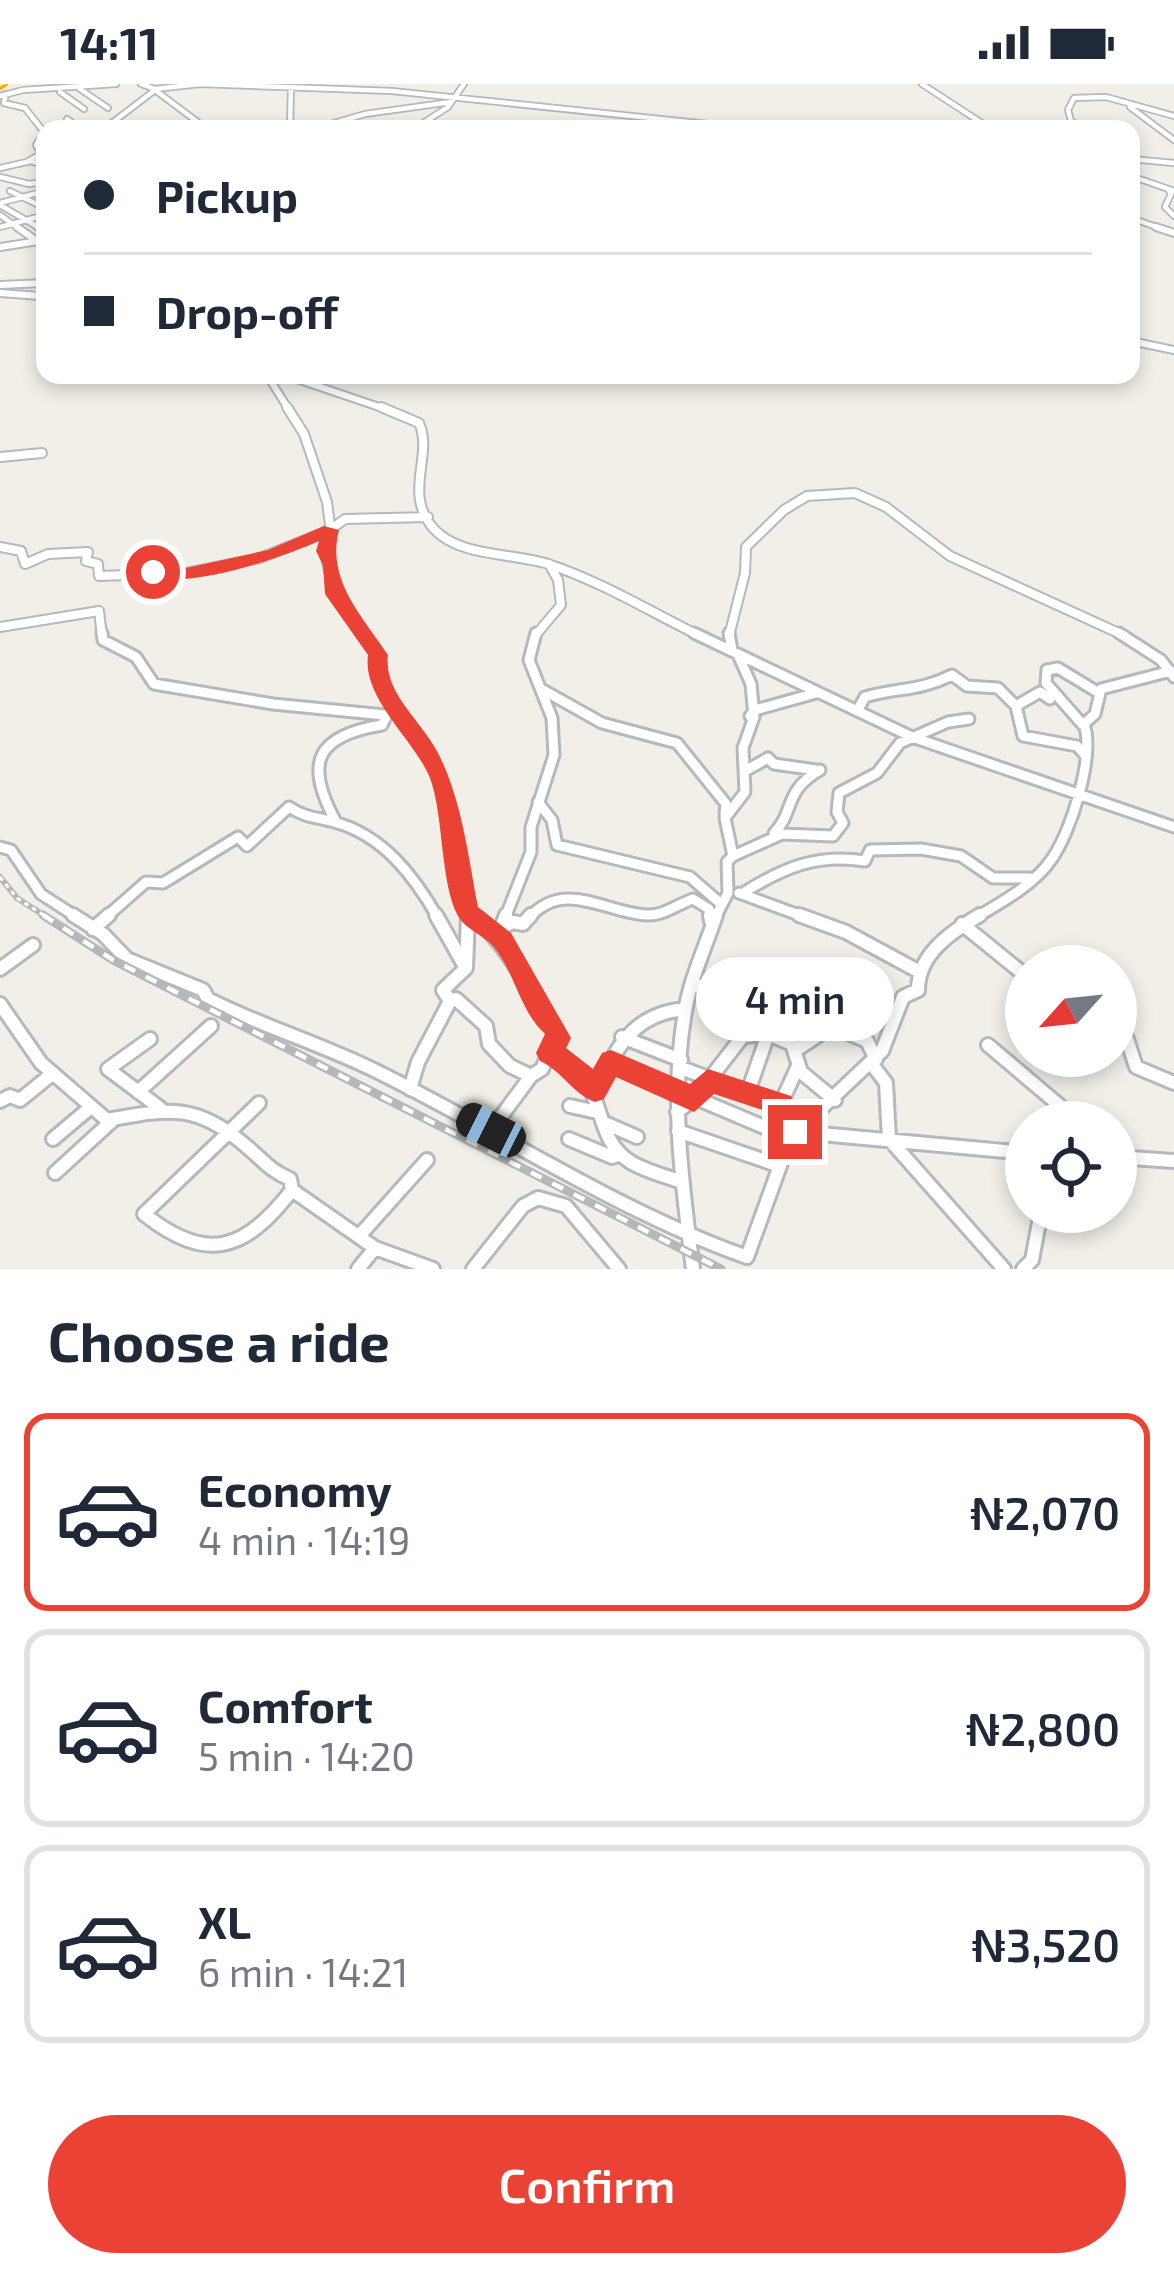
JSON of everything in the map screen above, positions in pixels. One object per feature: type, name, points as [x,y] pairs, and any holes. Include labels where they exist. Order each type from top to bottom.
[{"type":"street","points":[[36,122],[25,108],[4,103],[2,92],[116,84]]},
{"type":"street","points":[[143,84],[195,120]]},
{"type":"street","points":[[425,120],[464,84]]},
{"type":"street","points":[[922,84],[977,120]]},
{"type":"street","points":[[76,86],[108,108]]},
{"type":"street","points":[[116,120],[155,90],[170,86],[291,86],[667,120]]},
{"type":"street","points":[[290,120],[291,86]]},
{"type":"street","points":[[35,89],[64,92],[84,109]]},
{"type":"street","points":[[1072,120],[1068,107],[1072,99],[1103,97],[1174,116]]},
{"type":"street","points":[[344,120],[451,100]]},
{"type":"street","points":[[1121,103],[1174,140]]},
{"type":"street","points":[[0,172],[36,160]]},
{"type":"street","points":[[1140,160],[1174,164]]},
{"type":"street","points":[[0,172],[36,186]]},
{"type":"street","points":[[1140,179],[1171,190],[1165,208],[1174,216]]},
{"type":"street","points":[[32,186],[36,187]]},
{"type":"street","points":[[10,191],[36,206]]},
{"type":"street","points":[[0,204],[36,192]]},
{"type":"street","points":[[0,204],[36,231]]},
{"type":"street","points":[[0,215],[36,234]]},
{"type":"street","points":[[11,245],[0,228],[36,216]]},
{"type":"street","points":[[1140,221],[1174,233]]},
{"type":"street","points":[[0,289],[36,284]]},
{"type":"street","points":[[0,289],[36,295]]},
{"type":"street","points":[[1140,342],[1174,350]]},
{"type":"street","points":[[272,384],[307,442],[328,502],[330,530],[325,551],[332,565],[334,594],[378,655],[376,669],[442,782],[468,912],[466,968],[443,990],[450,1001]]},
{"type":"street","points":[[314,384],[419,423],[425,436],[415,484],[435,531],[458,544],[549,564],[912,737],[1171,828]]},
{"type":"street","points":[[0,458],[42,453]]},
{"type":"street","points":[[724,825],[728,809],[746,788],[743,750],[750,736],[754,693],[751,673],[728,638],[730,610],[746,575],[746,547],[781,508],[814,493],[860,494],[903,517],[947,555],[1081,611],[1173,674]]},
{"type":"street","points":[[0,547],[21,551],[25,564],[48,554],[81,550],[88,552],[86,562],[98,564],[99,576],[164,574],[273,555],[345,519],[428,517]]},
{"type":"street","points":[[497,929],[531,852],[530,832],[554,751],[552,718],[528,666],[537,629],[561,604],[558,580],[549,564]]},
{"type":"street","points":[[0,627],[99,611],[103,640],[132,652],[154,684],[273,704],[373,711],[404,720]]},
{"type":"street","points":[[0,848],[11,850],[41,894],[133,962],[203,990],[208,999],[247,1019],[297,1034],[410,1088],[691,1237],[747,1256],[792,1135],[836,1100],[873,1061],[889,1038],[903,997],[918,989],[918,970],[962,924],[1051,861],[1061,843],[1086,774],[1089,739],[1085,726],[1046,683],[1047,670],[1058,668],[1099,693]]},
{"type":"street","points":[[1099,693],[1123,680],[1173,674]]},
{"type":"street","points":[[857,711],[866,697],[890,690],[919,691],[952,676],[967,686],[998,688],[1016,706],[1023,736],[1076,746],[1086,756]]},
{"type":"street","points":[[540,687],[602,723],[677,743],[726,804],[724,825],[733,856]]},
{"type":"street","points":[[1016,706],[1040,692],[1050,699]]},
{"type":"street","points":[[750,716],[800,695],[819,693]]},
{"type":"street","points":[[1085,726],[1095,714],[1099,693]]},
{"type":"street","points":[[336,822],[317,780],[320,762],[338,738],[355,727],[376,728],[386,723],[393,701]]},
{"type":"street","points":[[693,1269],[678,1093],[686,1009],[724,898],[727,862],[782,834],[833,836],[843,824],[837,812],[839,793],[877,773],[900,743],[947,722],[969,719]]},
{"type":"street","points":[[746,771],[768,758],[774,764],[820,770],[799,784],[781,811],[782,825],[768,843]]},
{"type":"street","points":[[538,802],[552,820],[557,845],[690,877],[724,898],[743,893],[773,871],[805,859],[865,861],[870,850],[921,848],[961,856],[993,878],[1030,878]]},
{"type":"street","points":[[93,928],[146,881],[163,884],[238,837],[247,846],[289,807],[307,819],[336,822],[411,871],[466,968]]},
{"type":"street","points":[[743,893],[846,932],[918,970]]},
{"type":"street","points":[[497,929],[513,922],[524,924],[532,912],[560,896],[595,898],[646,915],[693,899],[710,909],[712,925]]},
{"type":"street","points":[[468,912],[497,929],[558,1038],[542,1069],[531,1076],[491,1130]]},
{"type":"street","points":[[962,924],[1005,959]]},
{"type":"street","points":[[0,969],[33,945]]},
{"type":"street","points":[[694,983],[796,1050]]},
{"type":"street","points":[[410,1088],[418,1061],[450,1001],[456,999],[486,1026],[489,1044],[510,1066],[531,1076]]},
{"type":"street","points":[[0,1004],[52,1074],[107,1120],[160,1108],[179,1110],[230,1133],[256,1152],[265,1168],[290,1179],[292,1190],[375,1247],[433,1269]]},
{"type":"street","points":[[595,1090],[632,1023],[663,1010],[686,1009]]},
{"type":"street","points":[[796,1050],[832,1026],[866,1041],[886,1083],[889,1139],[1004,1269]]},
{"type":"street","points":[[138,1092],[212,1027]]},
{"type":"street","points":[[677,1112],[694,1099],[739,1039],[768,1034]]},
{"type":"street","points":[[748,1092],[768,1034]]},
{"type":"street","points":[[622,1036],[708,1081],[782,1105]]},
{"type":"street","points":[[150,1039],[108,1069],[160,1108]]},
{"type":"street","points":[[988,1045],[1014,1064],[1048,1101]]},
{"type":"street","points":[[792,1135],[782,1105],[798,1066],[796,1050]]},
{"type":"street","points":[[549,1053],[569,1062],[595,1090],[602,1118],[621,1154],[682,1182]]},
{"type":"street","points":[[611,1062],[678,1093],[792,1135],[1005,1151]]},
{"type":"street","points":[[798,1066],[810,1082],[836,1100]]},
{"type":"street","points":[[1137,1067],[1174,1083]]},
{"type":"street","points":[[0,1081],[5,1098],[20,1100],[52,1074]]},
{"type":"street","points":[[259,1102],[144,1214],[172,1240],[222,1249],[266,1225],[292,1190]]},
{"type":"street","points":[[570,1106],[637,1138]]},
{"type":"street","points":[[53,1139],[91,1107]]},
{"type":"street","points":[[55,1172],[114,1119]]},
{"type":"street","points":[[678,1131],[780,1166]]},
{"type":"street","points":[[568,1139],[612,1157],[621,1154]]},
{"type":"street","points":[[1137,1158],[1174,1161]]},
{"type":"street","points":[[360,1235],[427,1160]]},
{"type":"street","points":[[473,1269],[523,1206],[547,1198],[578,1216],[619,1269]]},
{"type":"street","points":[[1023,1269],[1032,1260],[1037,1233]]},
{"type":"street","points":[[358,1269],[375,1247]]},
{"type":"railway","points":[[0,877],[17,898],[48,918]]},
{"type":"railway","points":[[43,915],[113,960],[721,1269]]},
{"type":"route","points":[[153,572],[186,573],[273,555],[330,530],[325,551],[332,565],[334,594],[378,655],[376,669],[439,775],[468,912],[503,940],[542,1015],[556,1029],[558,1038],[549,1053],[569,1062],[595,1090],[611,1062],[694,1099],[708,1081],[748,1092],[782,1105],[795,1132]]}]
